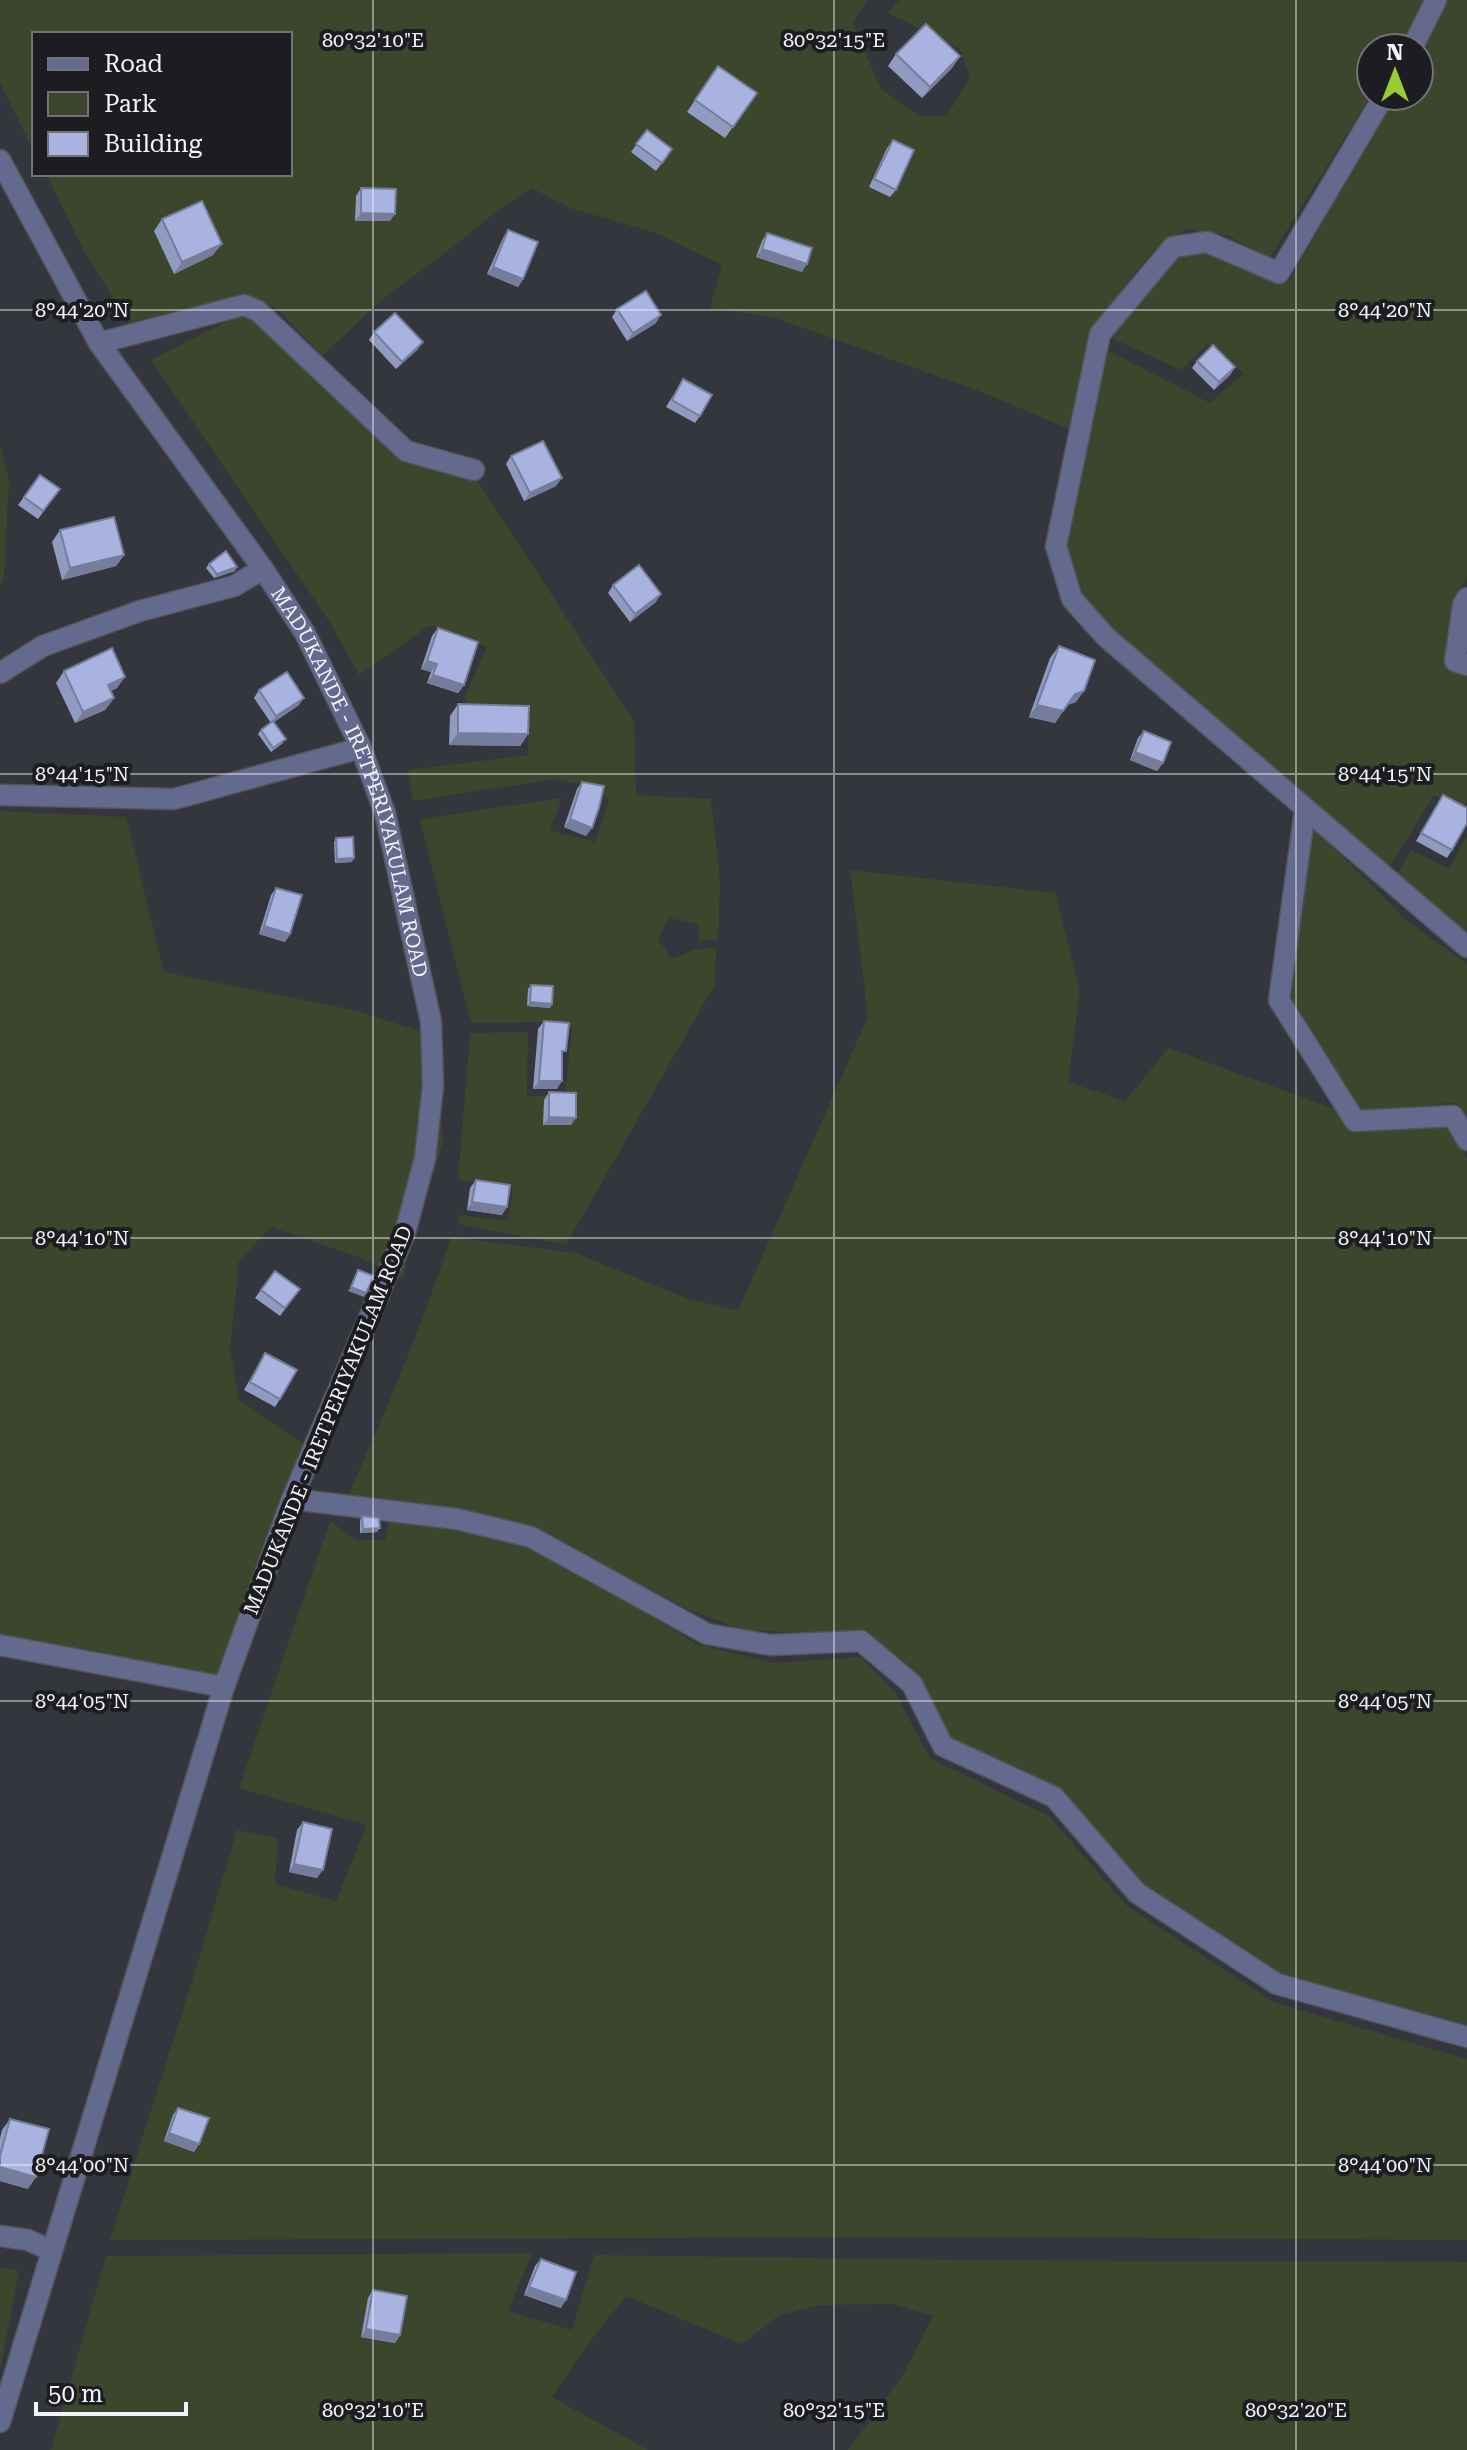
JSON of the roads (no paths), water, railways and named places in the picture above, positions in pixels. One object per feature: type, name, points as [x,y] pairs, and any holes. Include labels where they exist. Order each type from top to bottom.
[{"type":"street","points":[[1420,32],[1436,0]]},
{"type":"street","points":[[1375,112],[1279,273],[1207,242],[1173,247],[1100,334],[1056,546],[1072,599],[1106,637],[1467,947]]},
{"type":"street","name":"MADUKANDE - IRETPERIYAKULAM ROAD","points":[[0,160],[99,343],[263,569],[305,633],[361,748],[385,813],[431,1022],[433,1086],[425,1158],[405,1233],[292,1499],[224,1687],[0,2422]]},
{"type":"street","points":[[99,343],[244,305],[258,311],[406,451],[474,470]]},
{"type":"street","points":[[0,673],[43,646],[140,611],[234,586],[263,569]]},
{"type":"street","points":[[1467,598],[1463,605],[1455,661],[1467,665]]},
{"type":"street","points":[[0,795],[174,799],[361,748]]},
{"type":"street","points":[[1305,810],[1279,1000],[1355,1121],[1453,1116],[1467,1140]]},
{"type":"street","points":[[292,1499],[457,1519],[531,1537],[707,1634],[771,1645],[861,1641],[912,1684],[943,1746],[1054,1797],[1137,1893],[1150,1902],[1277,1984],[1467,2037]]},
{"type":"street","points":[[0,1645],[224,1687]]},
{"type":"street","points":[[0,2236],[28,2240],[52,2251]]}]
